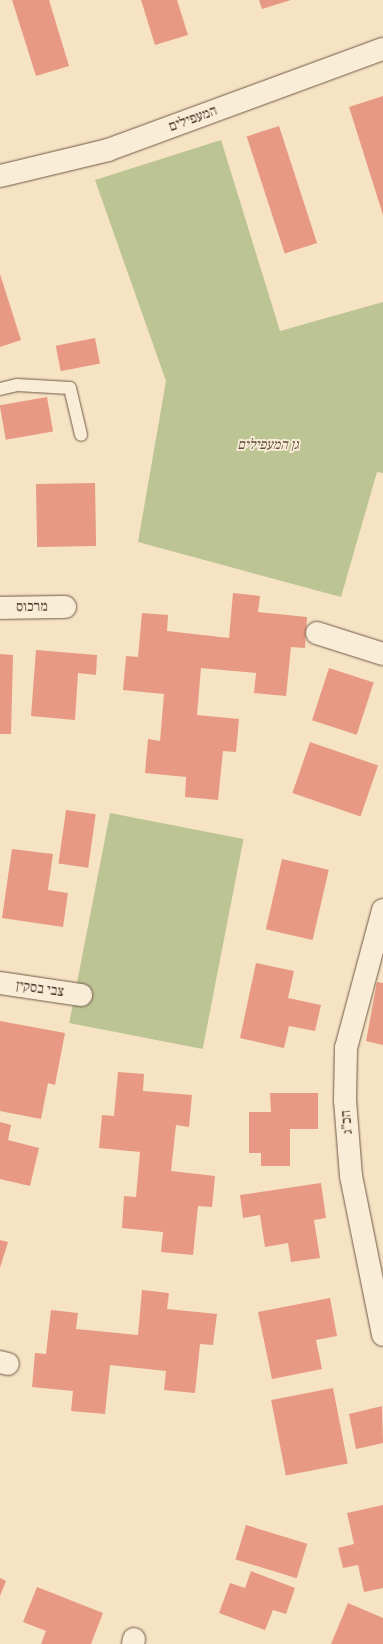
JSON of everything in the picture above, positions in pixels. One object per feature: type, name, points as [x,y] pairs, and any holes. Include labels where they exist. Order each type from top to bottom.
[{"type":"street","name":"המעפילים","points":[[0,176],[108,150],[383,49]]},
{"type":"street","name":"מרכוס","points":[[0,608],[65,606]]},
{"type":"street","points":[[317,633],[383,654]]},
{"type":"street","name":"הכ\"ג","points":[[383,910],[346,1048],[345,1100],[351,1176],[383,1335]]},
{"type":"street","name":"צבי בסקין","points":[[0,983],[81,995]]},
{"type":"lane","points":[[0,389],[17,385],[70,388],[81,435]]},
{"type":"green space","name":"גן המעפילים","points":[[221,140],[280,331],[383,302],[383,473],[377,472],[341,597],[138,542],[166,381],[95,180]]},
{"type":"green space","points":[[110,813],[244,839],[203,1049],[69,1023]]},
{"type":"building","points":[[12,0],[49,0],[69,66],[36,76]]},
{"type":"building","points":[[141,0],[177,0],[188,35],[155,45]]},
{"type":"building","points":[[259,0],[291,0],[262,9]]},
{"type":"building","points":[[383,96],[383,215],[349,107]]},
{"type":"building","points":[[279,126],[317,243],[285,253],[247,137]]},
{"type":"building","points":[[0,274],[21,340],[0,347]]},
{"type":"building","points":[[95,338],[100,364],[61,371],[56,346]]},
{"type":"building","points":[[47,397],[53,431],[6,440],[0,405]]},
{"type":"building","points":[[95,483],[96,546],[37,547],[36,484]]},
{"type":"building","points":[[233,593],[260,596],[258,612],[307,617],[305,648],[291,647],[286,696],[254,693],[256,673],[201,668],[197,715],[239,719],[236,752],[223,751],[218,800],[185,797],[186,777],[145,773],[148,739],[160,741],[164,694],[123,690],[126,656],[138,657],[142,613],[168,615],[167,631],[229,638]]},
{"type":"building","points":[[36,650],[97,655],[96,675],[78,673],[75,720],[31,716]]},
{"type":"building","points":[[0,654],[13,655],[11,734],[0,734]]},
{"type":"building","points":[[329,668],[374,683],[357,735],[312,720]]},
{"type":"building","points":[[310,742],[378,765],[360,816],[292,793]]},
{"type":"building","points":[[66,810],[96,814],[88,868],[58,863]]},
{"type":"building","points":[[12,849],[53,854],[48,890],[68,893],[63,927],[2,918]]},
{"type":"building","points":[[282,859],[329,870],[313,940],[266,929]]},
{"type":"building","points":[[256,963],[294,971],[288,998],[321,1005],[315,1031],[289,1026],[284,1048],[240,1038]]},
{"type":"building","points":[[377,982],[383,983],[383,1045],[366,1041]]},
{"type":"building","points":[[0,1021],[65,1033],[55,1085],[48,1083],[41,1119],[0,1111]]},
{"type":"building","points":[[118,1072],[144,1074],[143,1091],[192,1095],[189,1127],[176,1125],[171,1171],[215,1176],[212,1207],[198,1206],[193,1255],[161,1252],[163,1232],[122,1228],[124,1196],[136,1197],[140,1152],[99,1148],[102,1115],[114,1116]]},
{"type":"building","points":[[270,1093],[318,1093],[318,1129],[290,1129],[290,1166],[261,1166],[261,1153],[249,1153],[249,1112],[271,1112]]},
{"type":"building","points":[[0,1122],[11,1125],[8,1140],[39,1148],[30,1186],[0,1179]]},
{"type":"building","points":[[321,1183],[326,1218],[314,1220],[320,1258],[291,1262],[288,1243],[265,1247],[260,1215],[243,1218],[240,1195]]},
{"type":"building","points":[[0,1240],[8,1242],[0,1268]]},
{"type":"building","points":[[142,1290],[169,1293],[167,1309],[217,1314],[213,1345],[200,1344],[195,1393],[164,1390],[166,1371],[110,1365],[105,1414],[71,1411],[73,1391],[32,1387],[35,1353],[46,1354],[51,1310],[78,1313],[76,1329],[138,1335]]},
{"type":"building","points":[[330,1298],[337,1336],[316,1340],[322,1369],[272,1379],[258,1312]]},
{"type":"building","points":[[333,1388],[348,1464],[286,1476],[271,1400]]},
{"type":"building","points":[[382,1406],[383,1443],[356,1449],[349,1414]]},
{"type":"building","points":[[383,1505],[383,1588],[364,1592],[358,1565],[343,1568],[338,1548],[354,1544],[347,1513]]},
{"type":"building","points":[[246,1525],[307,1544],[297,1578],[235,1559]]},
{"type":"building","points":[[251,1571],[295,1588],[286,1614],[273,1610],[265,1630],[219,1613],[230,1583],[245,1588]]},
{"type":"building","points":[[0,1578],[6,1581],[0,1596]]},
{"type":"building","points":[[37,1587],[103,1613],[91,1644],[41,1644],[46,1631],[23,1622]]},
{"type":"building","points":[[348,1603],[383,1618],[383,1644],[331,1644]]}]
